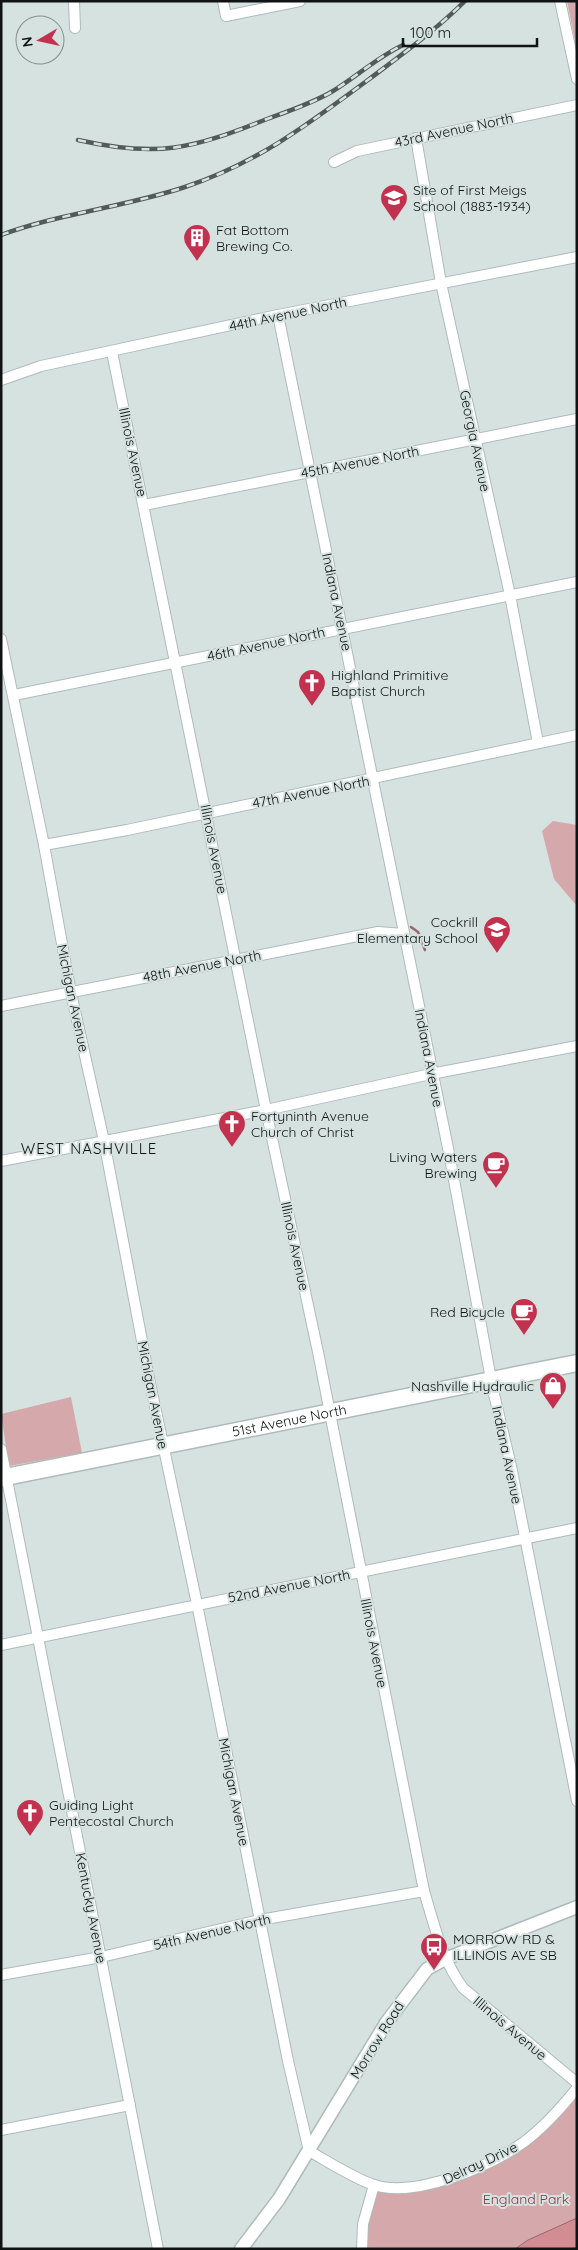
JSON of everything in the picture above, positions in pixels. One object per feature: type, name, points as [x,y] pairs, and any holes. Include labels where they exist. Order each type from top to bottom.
[{"type":"main road","name":"51st Avenue North","points":[[4,1478],[577,1364]]},
{"type":"street","points":[[74,1],[75,28]]},
{"type":"street","points":[[223,1],[226,16],[300,1]]},
{"type":"street","points":[[560,1],[577,78]]},
{"type":"street","name":"43rd Avenue North","points":[[334,162],[357,151],[577,105]]},
{"type":"street","name":"Georgia Avenue","points":[[416,138],[441,283],[510,596],[538,743]]},
{"type":"street","name":"44th Avenue North","points":[[1,380],[41,366],[278,315],[577,257]]},
{"type":"street","name":"Indiana Avenue","points":[[278,315],[343,629],[431,1074],[449,1153],[492,1381],[577,1801]]},
{"type":"street","name":"Illinois Avenue","points":[[112,352],[266,1110],[310,1316],[424,1891],[445,1959],[455,1977],[478,2003],[577,2083]]},
{"type":"street","name":"45th Avenue North","points":[[144,505],[577,419]]},
{"type":"street","name":"46th Avenue North","points":[[14,696],[577,582]]},
{"type":"street","name":"Michigan Avenue","points":[[1,639],[44,845],[71,993],[104,1141],[163,1446],[197,1604],[288,2061],[310,2151]]},
{"type":"street","name":"47th Avenue North","points":[[44,845],[373,779],[577,735]]},
{"type":"street","name":"48th Avenue North","points":[[1,1006],[378,932],[404,934]]},
{"type":"street","points":[[1,1161],[266,1110],[431,1074],[577,1046]]},
{"type":"street","name":"Kentucky Avenue","points":[[1,1449],[4,1478],[38,1637],[158,2249]]},
{"type":"street","name":"52nd Avenue North","points":[[1,1645],[577,1528]]},
{"type":"street","name":"54th Avenue North","points":[[1,1975],[101,1957],[260,1920],[424,1891]]},
{"type":"street","name":"Morrow Road","points":[[241,2249],[278,2200],[310,2151],[386,2023],[427,1969],[445,1959],[577,1907]]},
{"type":"street","name":"Delray Drive","points":[[310,2151],[374,2185],[417,2187],[438,2182],[470,2170],[511,2150],[529,2138],[552,2118],[577,2088]]},
{"type":"street","points":[[1,2130],[130,2105]]},
{"type":"street","points":[[362,2249],[363,2224],[374,2185]]},
{"type":"green space","points":[[567,1],[577,1],[577,51]]},
{"type":"green space","points":[[553,821],[577,825],[577,906],[554,879],[542,831]]},
{"type":"green space","points":[[71,1397],[82,1453],[9,1466],[1,1414]]},
{"type":"green space","name":"England Park","points":[[577,2088],[577,2232],[553,2249],[362,2249],[374,2185],[417,2187],[511,2150]]},
{"type":"shaded area","points":[[577,2218],[577,2247],[572,2249],[515,2249],[528,2240]]},
{"type":"waterway","points":[[411,927],[418,932],[425,950]]},
{"type":"railway","points":[[1,235],[47,221],[162,194],[185,187],[235,166],[281,141],[324,112],[418,42],[465,1]]},
{"type":"railway","points":[[78,140],[131,149],[174,148],[195,144],[241,129],[317,99],[333,91],[385,55],[403,45]]},
{"type":"place","name":"Site of First Meigs School (1883-1934)","points":[[394,222]]},
{"type":"place","name":"Fat Bottom Brewing Co.","points":[[197,262]]},
{"type":"place","name":"Highland Primitive Baptist Church","points":[[312,707]]},
{"type":"place","name":"Cockrill Elementary School","points":[[497,954]]},
{"type":"place","name":"Fortyninth Avenue Church of Christ","points":[[232,1148]]},
{"type":"place","name":"Living Waters Brewing","points":[[496,1189]]},
{"type":"place","name":"Red Bicycle","points":[[524,1336]]},
{"type":"place","name":"Nashville Hydraulic","points":[[553,1410]]},
{"type":"place","name":"Guiding Light Pentecostal Church","points":[[30,1837]]},
{"type":"place","name":"MORROW RD & ILLINOIS AVE SB","points":[[434,1971]]},
{"type":"district","name":"WEST NASHVILLE","points":[[89,1149]]}]
